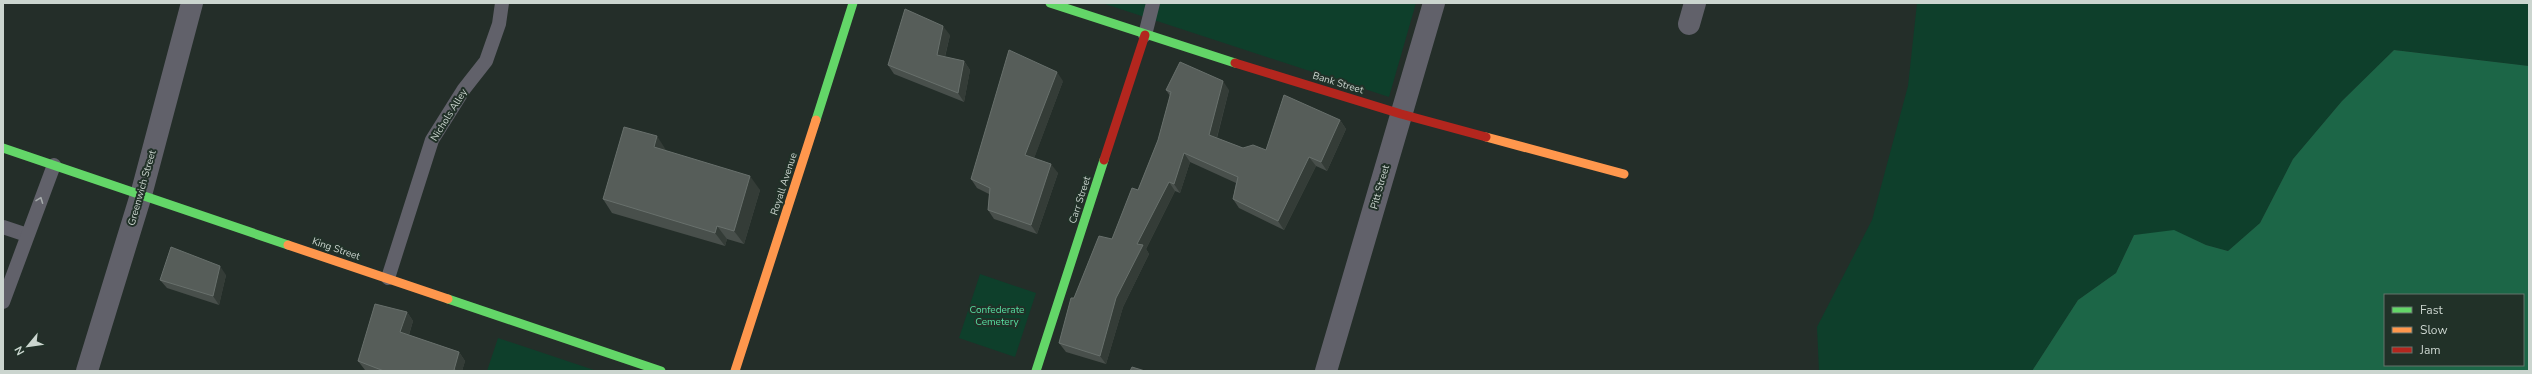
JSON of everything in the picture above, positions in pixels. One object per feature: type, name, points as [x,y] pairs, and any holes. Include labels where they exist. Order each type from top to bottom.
[{"type":"street","name":"Greenwich Street","points":[[87,371],[141,195],[192,3]]},
{"type":"street","name":"Royall Avenue","points":[[736,371],[853,3]]},
{"type":"street","name":"Bank Street","points":[[1050,3],[1145,35],[1401,114],[1624,174]]},
{"type":"street","name":"Pitt Street","points":[[1326,371],[1434,3]]},
{"type":"street","points":[[1689,24],[1695,3]]},
{"type":"street","name":"Carr Street","points":[[1041,369],[1145,35]]},
{"type":"street","name":"King Street","points":[[3,148],[661,371]]},
{"type":"lane","name":"Nichols Alley","points":[[388,278],[432,140],[464,89],[486,61],[499,24],[502,3]]},
{"type":"lane","points":[[1145,35],[1153,3]]},
{"type":"lane","points":[[3,302],[54,165]]},
{"type":"lane","points":[[3,228],[27,235]]},
{"type":"green space","points":[[1102,3],[1416,3],[1389,97]]},
{"type":"green space","points":[[1917,3],[2529,3],[2529,66],[2394,50],[2342,101],[2293,159],[2260,223],[2228,251],[2206,245],[2174,231],[2134,235],[2116,273],[2078,300],[2032,371],[1819,371],[1817,327],[1872,220],[1908,86]]},
{"type":"green space","name":"Confederate Cemetery","points":[[980,274],[1036,293],[1015,357],[959,338]]},
{"type":"green space","points":[[498,338],[597,371],[487,371]]},
{"type":"shaded area","points":[[2394,50],[2529,66],[2529,371],[2032,371],[2078,300],[2116,273],[2134,235],[2174,230],[2206,245],[2228,251],[2260,223],[2293,159],[2342,101]]},
{"type":"building","points":[[905,9],[943,26],[937,55],[964,61],[958,93],[888,65]]},
{"type":"building","points":[[1009,50],[1057,72],[1025,155],[1051,164],[1031,225],[988,210],[990,188],[971,179]]},
{"type":"building","points":[[1180,62],[1223,81],[1209,135],[1243,148],[1253,145],[1266,150],[1284,95],[1340,120],[1321,162],[1309,157],[1278,221],[1233,199],[1238,177],[1184,153],[1174,184],[1169,182],[1137,244],[1143,245],[1116,298],[1100,356],[1059,343],[1071,298],[1074,298],[1099,236],[1112,239],[1132,188],[1138,190],[1158,140],[1171,92],[1166,90]]},
{"type":"building","points":[[624,127],[657,136],[654,147],[750,176],[734,231],[717,226],[715,233],[603,199]]},
{"type":"building","points":[[171,247],[220,266],[213,296],[160,280]]},
{"type":"building","points":[[375,304],[407,312],[400,332],[459,352],[454,370],[458,371],[384,371],[358,361]]},
{"type":"building","points":[[1132,367],[1145,371],[1130,371]]},
{"type":"traffic: fast","points":[[816,120],[853,3]]},
{"type":"traffic: fast","points":[[1050,3],[1235,63]]},
{"type":"traffic: fast","points":[[3,148],[288,245]]},
{"type":"traffic: fast","points":[[1036,371],[1104,160]]},
{"type":"traffic: fast","points":[[448,299],[661,371]]},
{"type":"traffic: slow","points":[[735,371],[816,120]]},
{"type":"traffic: slow","points":[[1486,137],[1624,174]]},
{"type":"traffic: slow","points":[[288,245],[448,299]]},
{"type":"traffic: jam","points":[[1104,160],[1145,35]]},
{"type":"traffic: jam","points":[[1235,63],[1401,114],[1486,137]]}]
